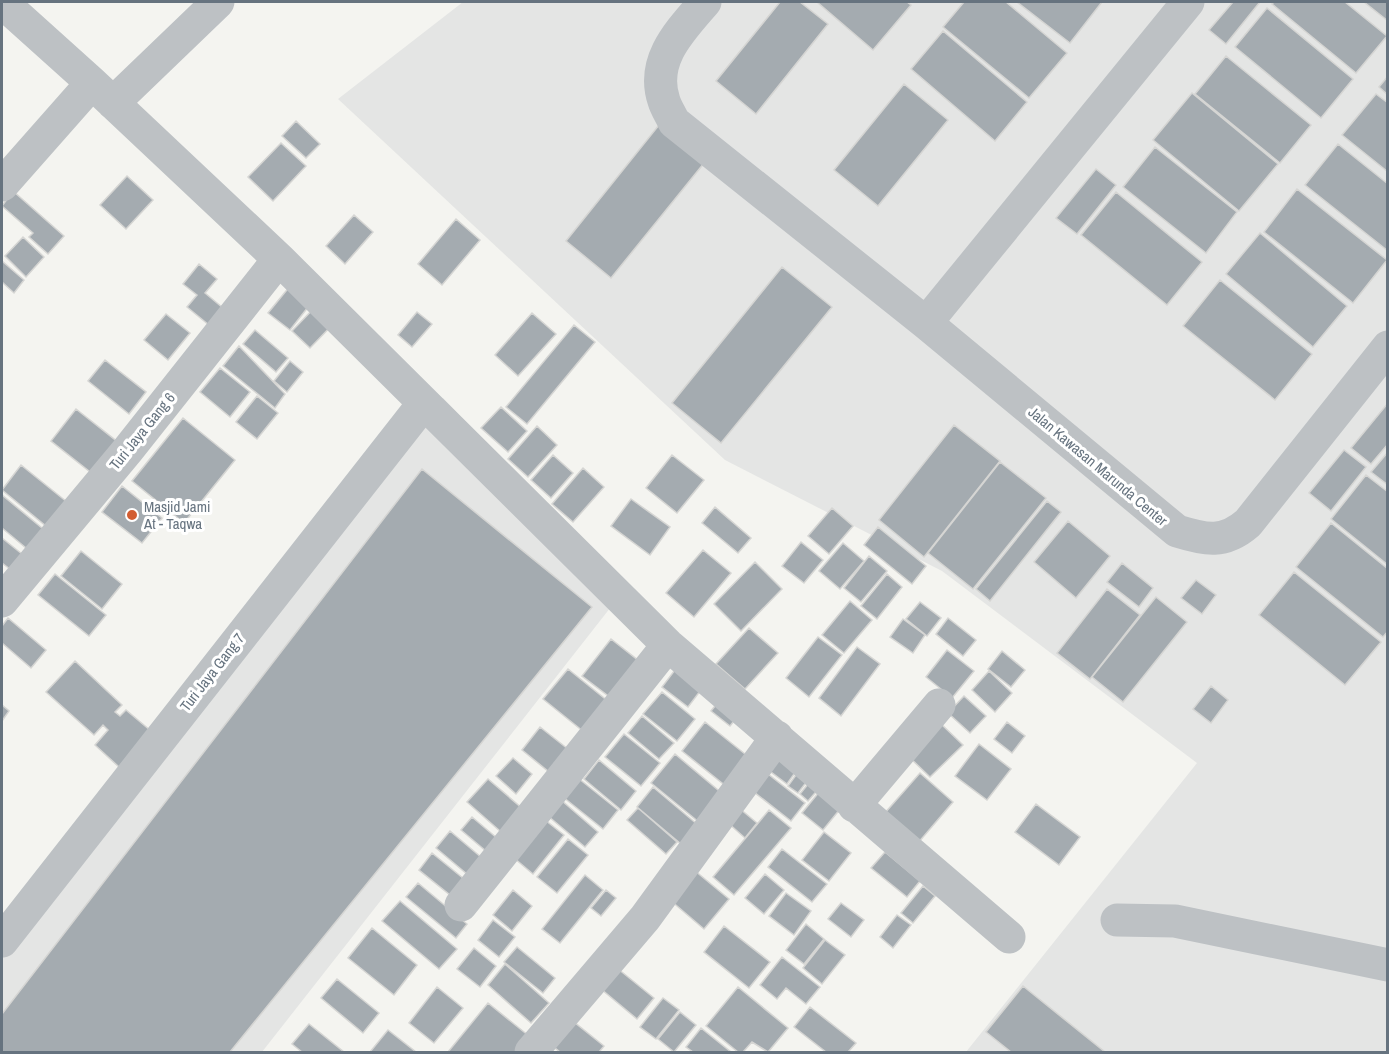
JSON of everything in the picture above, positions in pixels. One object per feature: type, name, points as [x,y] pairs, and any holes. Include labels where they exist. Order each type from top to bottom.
[{"type":"street","points":[[2,2],[279,259],[668,645],[1009,938]]},
{"type":"street","points":[[2,184],[102,93],[218,2]]},
{"type":"street","name":"Jalan Kawasan Marunda Center","points":[[705,2],[670,44],[663,62],[663,100],[674,122],[926,323],[1177,531],[1198,538],[1221,538],[1235,534],[1248,523],[1388,347]]},
{"type":"street","points":[[926,323],[1188,2]]},
{"type":"street","name":"Turi Jaya Gang 6","points":[[2,601],[128,451],[279,259]]},
{"type":"street","name":"Turi Jaya Gang 7","points":[[2,941],[424,403]]},
{"type":"street","points":[[461,905],[668,645]]},
{"type":"street","points":[[854,806],[939,705]]},
{"type":"street","points":[[531,1053],[645,918],[777,737]]},
{"type":"street","points":[[1118,920],[1175,921],[1388,964]]},
{"type":"shaded area","points":[[463,2],[1387,2],[1387,1052],[966,1052],[1197,763],[942,571],[725,460],[338,99]]},
{"type":"shaded area","points":[[443,398],[625,589],[262,1052],[2,1052],[2,957]]},
{"type":"building","points":[[780,2],[800,2],[828,24],[756,114],[716,81]]},
{"type":"building","points":[[817,2],[907,2],[911,5],[873,50]]},
{"type":"building","points":[[964,2],[1006,2],[1067,53],[1029,98],[943,27]]},
{"type":"building","points":[[1017,2],[1102,2],[1070,43]]},
{"type":"building","points":[[1233,2],[1260,2],[1226,44],[1209,30]]},
{"type":"building","points":[[1274,2],[1345,2],[1387,36],[1356,73],[1272,4]]},
{"type":"building","points":[[1364,2],[1388,2],[1388,21]]},
{"type":"building","points":[[1267,8],[1353,79],[1321,118],[1235,47]]},
{"type":"building","points":[[943,31],[1027,102],[995,141],[911,69]]},
{"type":"building","points":[[1226,56],[1311,125],[1280,163],[1195,94]]},
{"type":"building","points":[[1388,76],[1388,95],[1379,87]]},
{"type":"building","points":[[904,84],[948,120],[878,206],[834,170]]},
{"type":"building","points":[[1192,93],[1278,164],[1239,211],[1153,140]]},
{"type":"building","points":[[1376,94],[1388,103],[1388,172],[1342,135]]},
{"type":"building","points":[[663,120],[709,157],[611,278],[566,241]]},
{"type":"building","points":[[296,121],[320,144],[306,158],[282,136]]},
{"type":"building","points":[[281,143],[306,166],[273,201],[248,177]]},
{"type":"building","points":[[1338,144],[1388,184],[1388,251],[1305,185]]},
{"type":"building","points":[[1155,147],[1237,212],[1206,253],[1123,187]]},
{"type":"building","points":[[1096,169],[1116,185],[1077,234],[1056,218]]},
{"type":"building","points":[[127,176],[153,200],[126,229],[100,205]]},
{"type":"building","points":[[1297,189],[1387,260],[1353,303],[1264,232]]},
{"type":"building","points":[[13,191],[64,236],[48,254],[29,237],[33,233],[2,206]]},
{"type":"building","points":[[1116,192],[1202,262],[1167,305],[1081,235]]},
{"type":"building","points":[[354,215],[373,232],[345,264],[326,246]]},
{"type":"building","points":[[456,219],[480,240],[442,285],[418,264]]},
{"type":"building","points":[[1260,233],[1347,306],[1313,347],[1226,274]]},
{"type":"building","points":[[23,237],[44,257],[26,277],[5,256]]},
{"type":"building","points":[[2,261],[24,280],[14,293],[2,282]]},
{"type":"building","points":[[199,264],[217,279],[205,293],[229,313],[215,330],[187,307],[197,295],[183,284]]},
{"type":"building","points":[[782,267],[832,307],[721,443],[672,403]]},
{"type":"building","points":[[295,280],[316,297],[290,330],[268,313]]},
{"type":"building","points":[[1220,280],[1312,354],[1275,400],[1183,326]]},
{"type":"building","points":[[320,302],[338,319],[310,348],[292,331]]},
{"type":"building","points":[[417,312],[432,324],[412,347],[398,335]]},
{"type":"building","points":[[532,313],[556,334],[518,376],[495,355]]},
{"type":"building","points":[[166,314],[190,333],[168,360],[144,340]]},
{"type":"building","points":[[574,325],[595,342],[527,424],[506,407]]},
{"type":"building","points":[[255,330],[288,358],[276,372],[243,344]]},
{"type":"building","points":[[239,346],[285,394],[275,408],[223,366]]},
{"type":"building","points":[[105,360],[146,392],[129,414],[88,381]]},
{"type":"building","points":[[290,361],[303,372],[287,392],[274,381]]},
{"type":"building","points":[[220,368],[250,392],[230,417],[200,392]]},
{"type":"building","points":[[257,396],[278,413],[257,439],[236,422]]},
{"type":"building","points":[[1388,403],[1388,444],[1371,464],[1351,448]]},
{"type":"building","points":[[501,407],[527,431],[508,452],[481,428]]},
{"type":"building","points":[[76,409],[119,443],[94,475],[51,441]]},
{"type":"building","points":[[183,418],[235,460],[184,523],[132,481]]},
{"type":"building","points":[[954,425],[1000,461],[924,557],[879,520]]},
{"type":"building","points":[[537,426],[557,445],[528,477],[508,459]]},
{"type":"building","points":[[1344,450],[1366,467],[1331,511],[1309,493]]},
{"type":"building","points":[[1388,452],[1388,485],[1371,472]]},
{"type":"building","points":[[553,455],[573,473],[551,498],[531,480]]},
{"type":"building","points":[[672,455],[704,480],[677,513],[646,488]]},
{"type":"building","points":[[1000,462],[1046,498],[973,589],[928,553]]},
{"type":"building","points":[[21,465],[72,506],[52,531],[2,490]]},
{"type":"building","points":[[583,468],[604,487],[573,522],[552,504]]},
{"type":"building","points":[[422,469],[592,607],[230,1052],[2,1052],[2,1014]]},
{"type":"building","points":[[1366,475],[1388,492],[1388,565],[1331,519]]},
{"type":"building","name":"Masjid Jami At - Taqwa","points":[[122,486],[162,518],[142,543],[102,512]]},
{"type":"building","points":[[2,495],[48,533],[32,553],[2,528]]},
{"type":"building","points":[[631,499],[670,527],[650,555],[611,526]]},
{"type":"building","points":[[1047,501],[1061,512],[990,601],[976,589]]},
{"type":"building","points":[[715,507],[751,538],[738,553],[702,523]]},
{"type":"building","points":[[832,508],[853,526],[829,554],[808,536]]},
{"type":"building","points":[[1068,521],[1110,556],[1076,598],[1034,562]]},
{"type":"building","points":[[1331,523],[1388,569],[1388,631],[1383,637],[1296,567]]},
{"type":"building","points":[[878,527],[926,566],[912,584],[864,545]]},
{"type":"building","points":[[2,538],[27,558],[15,573],[2,563]]},
{"type":"building","points":[[801,542],[823,560],[804,583],[782,566]]},
{"type":"building","points":[[843,543],[864,561],[840,589],[819,571]]},
{"type":"building","points":[[703,550],[731,573],[694,617],[666,593]]},
{"type":"building","points":[[81,551],[122,584],[102,609],[61,576]]},
{"type":"building","points":[[869,556],[887,571],[861,602],[844,588]]},
{"type":"building","points":[[755,562],[782,589],[741,631],[714,604]]},
{"type":"building","points":[[1122,563],[1153,588],[1139,607],[1107,582]]},
{"type":"building","points":[[1294,572],[1381,642],[1345,685],[1259,615]]},
{"type":"building","points":[[55,574],[106,615],[89,636],[38,595]]},
{"type":"building","points":[[887,574],[902,587],[877,619],[861,606]]},
{"type":"building","points":[[1196,580],[1216,595],[1202,614],[1181,598]]},
{"type":"building","points":[[1107,589],[1140,615],[1090,679],[1057,653]]},
{"type":"building","points":[[1156,597],[1187,622],[1123,702],[1092,677]]},
{"type":"building","points":[[850,601],[872,620],[844,653],[822,635]]},
{"type":"building","points":[[920,602],[941,618],[927,636],[906,619]]},
{"type":"building","points":[[8,618],[46,650],[31,668],[2,643],[2,626]]},
{"type":"building","points":[[948,618],[976,640],[963,656],[936,634]]},
{"type":"building","points":[[903,619],[925,635],[913,653],[890,637]]},
{"type":"building","points":[[749,628],[778,653],[745,689],[716,664]]},
{"type":"building","points":[[818,637],[842,655],[809,697],[786,678]]},
{"type":"building","points":[[611,639],[639,661],[611,698],[582,676]]},
{"type":"building","points":[[857,647],[880,664],[841,716],[819,698]]},
{"type":"building","points":[[947,650],[974,671],[952,698],[926,677]]},
{"type":"building","points":[[1002,651],[1025,670],[1011,687],[988,669]]},
{"type":"building","points":[[75,661],[122,705],[115,712],[120,716],[126,710],[151,731],[119,767],[95,745],[108,730],[103,725],[94,735],[46,692]]},
{"type":"building","points":[[681,662],[707,682],[688,707],[662,687]]},
{"type":"building","points":[[568,669],[614,706],[589,736],[543,699]]},
{"type":"building","points":[[989,671],[1012,693],[995,712],[972,690]]},
{"type":"building","points":[[1211,686],[1228,700],[1211,723],[1193,709]]},
{"type":"building","points":[[662,692],[695,719],[677,741],[643,714]]},
{"type":"building","points":[[723,696],[742,711],[730,726],[711,711]]},
{"type":"building","points":[[964,696],[986,716],[970,733],[948,713]]},
{"type":"building","points":[[2,705],[9,711],[2,721]]},
{"type":"building","points":[[642,716],[674,743],[659,759],[628,733]]},
{"type":"building","points":[[705,722],[750,758],[727,787],[682,751]]},
{"type":"building","points":[[939,722],[963,745],[930,777],[907,755]]},
{"type":"building","points":[[1007,722],[1025,736],[1012,753],[994,739]]},
{"type":"building","points":[[540,727],[573,753],[554,776],[522,750]]},
{"type":"building","points":[[624,734],[660,763],[641,786],[605,757]]},
{"type":"building","points":[[979,744],[1011,769],[987,800],[955,776]]},
{"type":"building","points":[[777,749],[799,767],[787,784],[763,766]]},
{"type":"building","points":[[675,754],[724,795],[700,823],[651,783]]},
{"type":"building","points":[[513,758],[532,774],[516,794],[496,776]]},
{"type":"building","points":[[599,760],[636,791],[621,810],[584,779]]},
{"type":"building","points":[[801,768],[811,776],[798,793],[788,786]]},
{"type":"building","points":[[920,773],[953,802],[918,843],[884,814]]},
{"type":"building","points":[[768,774],[805,803],[791,821],[754,792]]},
{"type":"building","points":[[578,778],[618,810],[603,829],[563,797]]},
{"type":"building","points":[[813,778],[822,785],[808,801],[800,794]]},
{"type":"building","points":[[488,779],[530,815],[509,839],[467,802]]},
{"type":"building","points":[[824,786],[845,803],[823,830],[802,813]]},
{"type":"building","points":[[653,787],[698,825],[681,844],[637,807]]},
{"type":"building","points":[[561,800],[598,832],[585,847],[548,816]]},
{"type":"building","points":[[1036,804],[1080,837],[1059,865],[1015,832]]},
{"type":"building","points":[[638,808],[677,842],[666,854],[627,820]]},
{"type":"building","points":[[739,808],[757,823],[745,838],[727,822]]},
{"type":"building","points":[[769,810],[791,828],[734,895],[713,877]]},
{"type":"building","points":[[472,817],[504,844],[493,857],[461,830]]},
{"type":"building","points":[[545,820],[564,835],[533,874],[514,858]]},
{"type":"building","points":[[450,831],[488,863],[474,880],[436,848]]},
{"type":"building","points":[[824,832],[851,853],[829,881],[802,860]]},
{"type":"building","points":[[568,839],[588,855],[557,893],[537,877]]},
{"type":"building","points":[[782,849],[827,884],[812,902],[768,867]]},
{"type":"building","points":[[885,852],[920,881],[907,897],[871,868]]},
{"type":"building","points":[[432,853],[469,883],[455,899],[419,870]]},
{"type":"building","points":[[694,870],[729,899],[704,929],[670,900]]},
{"type":"building","points":[[765,874],[784,890],[764,914],[745,898]]},
{"type":"building","points":[[585,875],[603,890],[560,943],[542,929]]},
{"type":"building","points":[[418,883],[467,924],[456,938],[406,897]]},
{"type":"building","points":[[923,886],[935,896],[913,923],[901,913]]},
{"type":"building","points":[[513,890],[532,906],[512,931],[493,915]]},
{"type":"building","points":[[606,890],[616,898],[601,916],[591,908]]},
{"type":"building","points":[[786,893],[811,911],[794,935],[769,916]]},
{"type":"building","points":[[400,901],[457,949],[439,969],[382,921]]},
{"type":"building","points":[[841,903],[864,920],[851,937],[828,919]]},
{"type":"building","points":[[897,915],[911,925],[893,948],[880,937]]},
{"type":"building","points":[[493,920],[515,937],[499,957],[478,940]]},
{"type":"building","points":[[806,924],[824,939],[804,964],[786,950]]},
{"type":"building","points":[[724,926],[770,962],[749,988],[704,952]]},
{"type":"building","points":[[372,928],[417,965],[394,995],[348,958]]},
{"type":"building","points":[[825,940],[845,955],[822,984],[803,968]]},
{"type":"building","points":[[517,947],[555,978],[543,993],[504,962]]},
{"type":"building","points":[[474,948],[496,966],[480,987],[457,969]]},
{"type":"building","points":[[782,957],[820,987],[806,1004],[786,988],[777,999],[760,985]]},
{"type":"building","points":[[505,964],[549,1003],[531,1023],[488,985]]},
{"type":"building","points":[[612,964],[654,998],[637,1019],[595,984]]},
{"type":"building","points":[[337,979],[379,1013],[363,1033],[321,998]]},
{"type":"building","points":[[1023,986],[1105,1052],[1011,1052],[986,1032]]},
{"type":"building","points":[[437,987],[463,1008],[434,1043],[409,1023]]},
{"type":"building","points":[[738,987],[788,1028],[768,1052],[752,1042],[743,1052],[738,1052],[706,1026]]},
{"type":"building","points":[[663,998],[679,1010],[656,1039],[640,1027]]},
{"type":"building","points":[[488,1003],[529,1036],[515,1052],[448,1052]]},
{"type":"building","points":[[810,1007],[856,1043],[848,1052],[826,1052],[794,1027]]},
{"type":"building","points":[[680,1012],[696,1025],[674,1052],[658,1039]]},
{"type":"building","points":[[564,1014],[604,1046],[599,1052],[560,1052],[544,1039]]},
{"type":"building","points":[[309,1024],[344,1052],[302,1052],[292,1044]]},
{"type":"building","points":[[701,1028],[731,1052],[693,1052],[686,1047]]},
{"type":"building","points":[[388,1030],[416,1052],[370,1052]]},
{"type":"place","name":"Masjid Jami At - Taqwa","points":[[132,515]]}]
